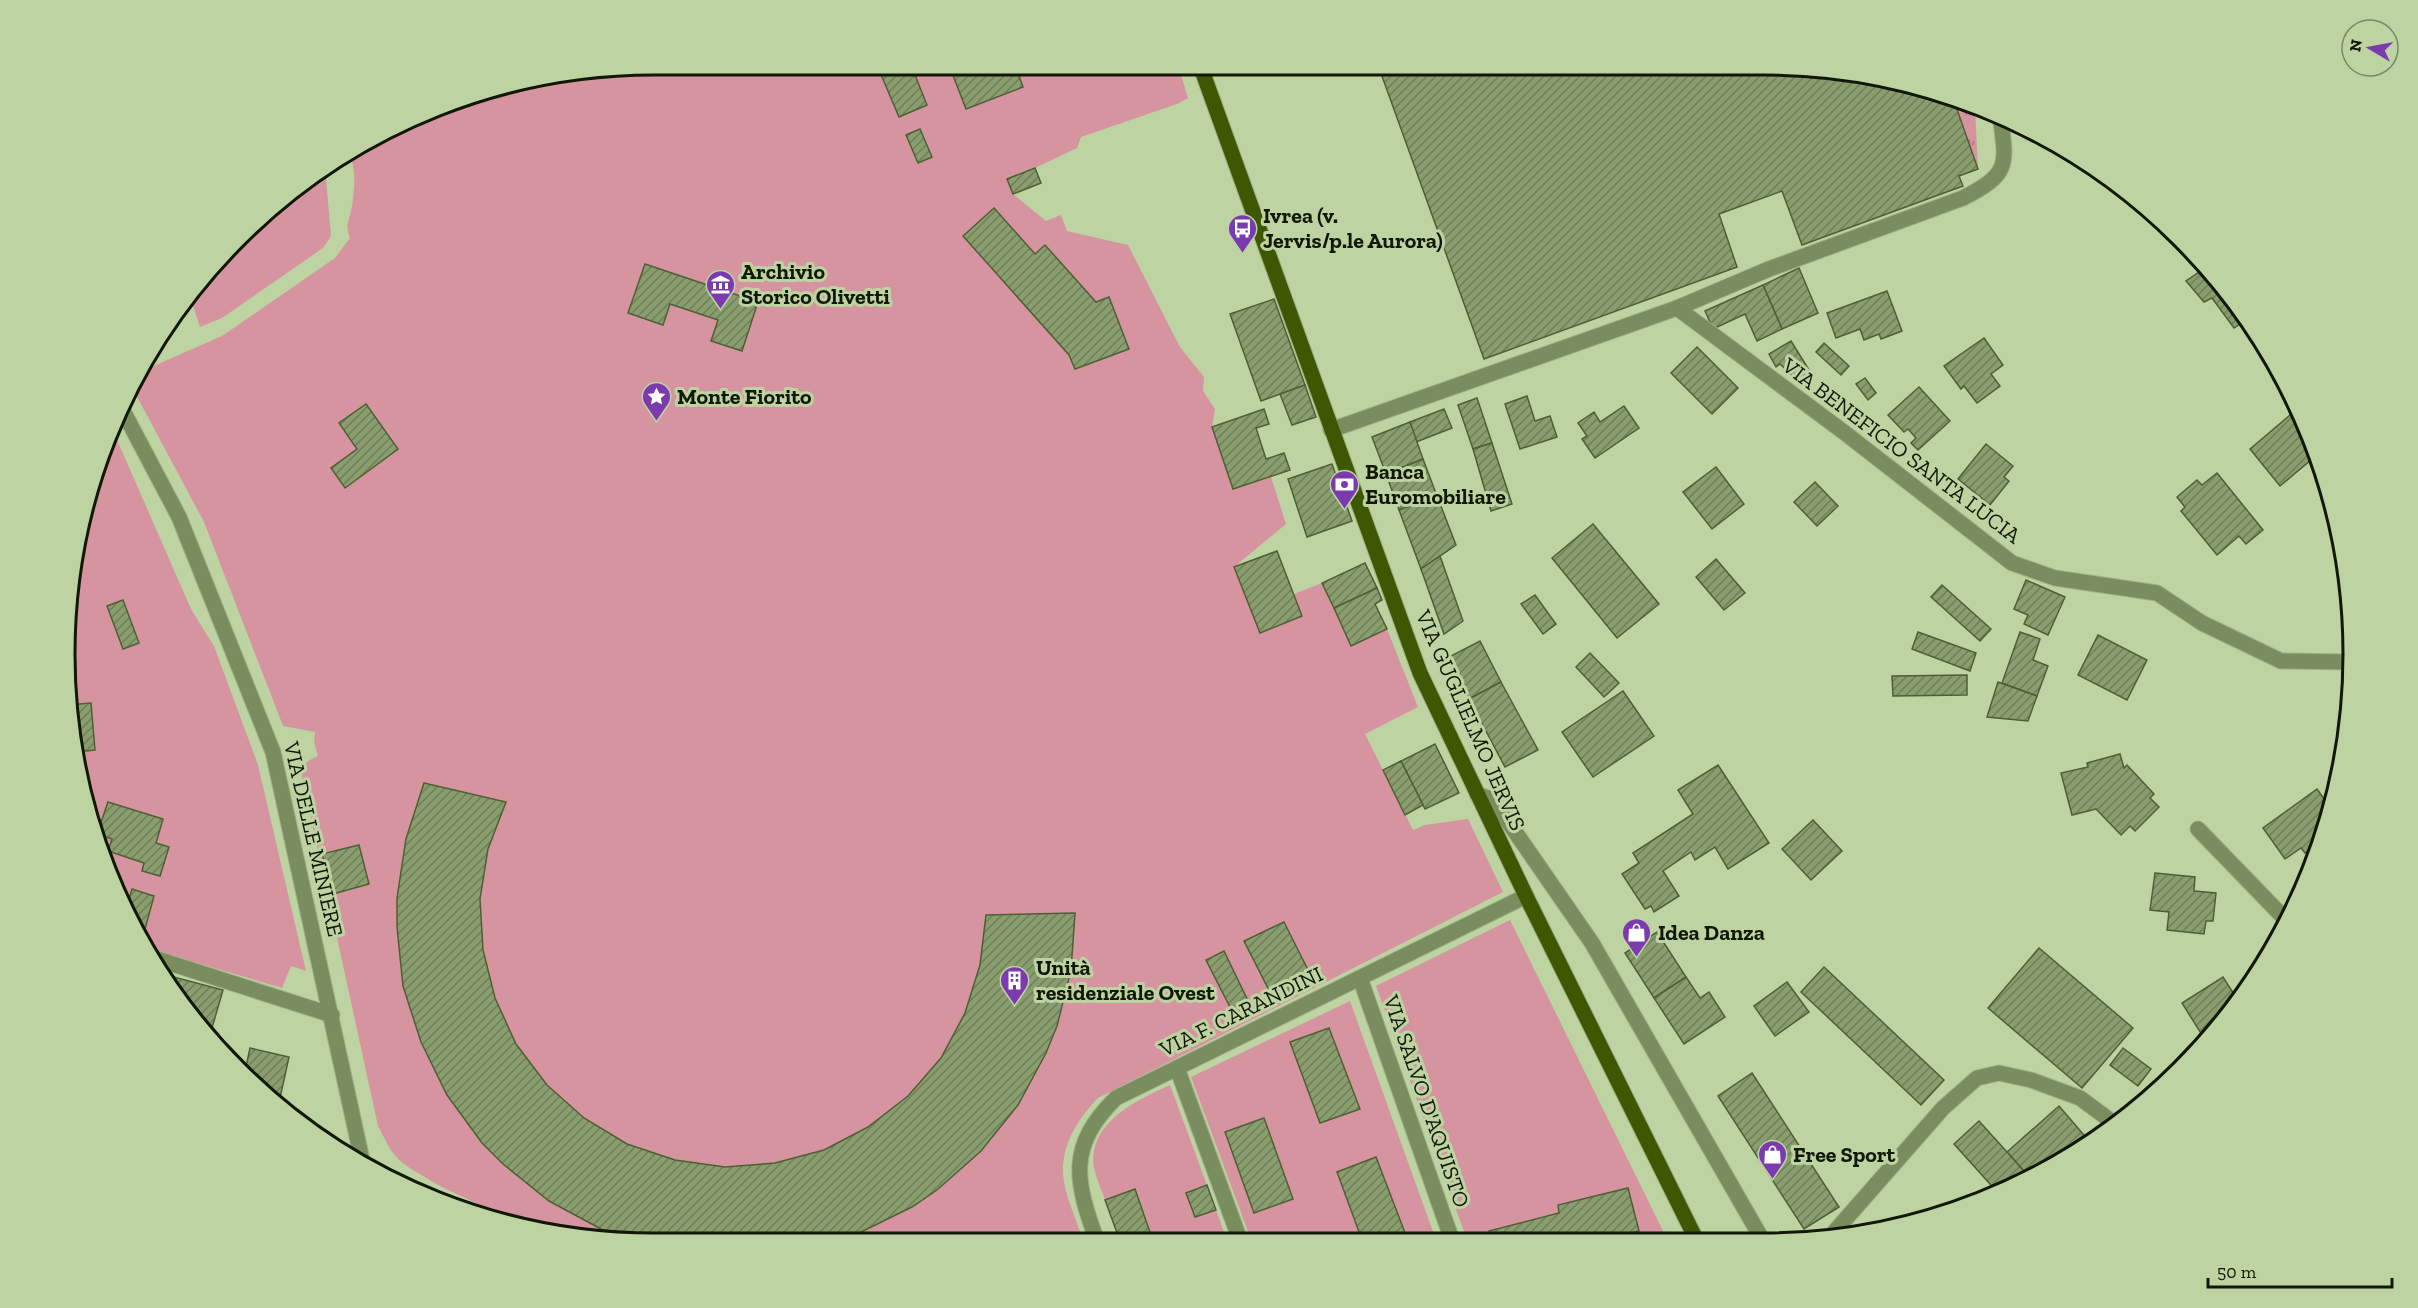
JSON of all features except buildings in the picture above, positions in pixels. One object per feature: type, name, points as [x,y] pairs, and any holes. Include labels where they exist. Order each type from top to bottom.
[{"type":"main road","name":"VIA GUGLIELMO JERVIS","points":[[1204,75],[1420,673],[1526,896],[1693,1233]]},
{"type":"street","points":[[1331,430],[1677,308],[1769,269],[1963,198],[1988,185],[2000,171],[2004,160],[2001,126]]},
{"type":"street","name":"VIA BENEFICIO SANTA LUCIA","points":[[1677,308],[1845,433],[2013,563],[2055,578],[2157,592],[2202,623],[2281,661],[2343,662]]},
{"type":"street","name":"VIA DELLE MINIERE","points":[[126,417],[179,517],[273,752],[361,1153]]},
{"type":"street","points":[[1477,794],[1493,800],[1592,944],[1759,1233]]},
{"type":"street","points":[[2198,829],[2281,914]]},
{"type":"street","name":"VIA F. CARANDINI","points":[[1093,1233],[1080,1185],[1081,1161],[1089,1128],[1116,1098],[1526,896]]},
{"type":"street","points":[[164,961],[332,1015]]},
{"type":"street","name":"VIA SALVO D'AQUISTO","points":[[1360,978],[1450,1233]]},
{"type":"street","points":[[1177,1068],[1237,1233]]},
{"type":"street","points":[[1838,1228],[1943,1108],[1977,1078],[1999,1073],[2031,1080],[2080,1098],[2108,1119]]},
{"type":"green space","points":[[654,75],[953,75],[966,109],[1023,87],[1019,75],[1181,75],[1188,98],[1177,104],[1081,137],[1077,148],[1008,179],[1013,194],[1046,221],[1061,215],[1067,231],[1128,245],[1180,347],[1204,377],[1203,391],[1215,409],[1212,427],[1233,489],[1271,477],[1286,524],[1234,567],[1261,633],[1302,616],[1294,594],[1322,583],[1351,645],[1387,629],[1418,707],[1365,734],[1413,830],[1425,825],[1468,819],[1503,892],[1098,1098],[1084,1114],[1073,1132],[1063,1162],[1066,1190],[1080,1233],[616,1232],[541,1222],[483,1207],[411,1169],[390,1149],[378,1126],[300,768],[318,756],[314,742],[315,732],[283,726],[204,522],[136,395],[151,367],[222,336],[335,258],[350,238],[347,225],[354,191],[352,161],[364,153],[432,119],[504,95],[578,80]]},
{"type":"green space","points":[[1957,108],[1975,115],[1978,169]]},
{"type":"green space","points":[[326,177],[331,236],[323,248],[222,318],[200,327],[193,305],[219,272],[272,219]]},
{"type":"green space","points":[[117,439],[191,609],[214,646],[258,765],[306,971],[291,966],[282,988],[158,951],[119,876],[95,804],[86,767],[76,692],[76,616],[86,541],[95,504]]},
{"type":"green space","points":[[1510,920],[1664,1233],[1464,1233],[1376,986]]},
{"type":"green space","points":[[1350,1001],[1433,1233],[1248,1233],[1191,1077]]},
{"type":"green space","points":[[1170,1085],[1207,1185],[1186,1193],[1195,1217],[1216,1210],[1224,1233],[1150,1233],[1135,1190],[1105,1200],[1094,1169],[1095,1145],[1110,1122],[1145,1097]]},
{"type":"place","name":"Ivrea (v. Jervis/p.le Aurora)","points":[[1242,254]]},
{"type":"place","name":"Archivio Storico Olivetti","points":[[720,310]]},
{"type":"place","name":"Monte Fiorito","points":[[656,422]]},
{"type":"place","name":"Banca Euromobiliare","points":[[1344,510]]},
{"type":"place","name":"Idea Danza","points":[[1637,958]]},
{"type":"place","name":"Unità residenziale Ovest","points":[[1015,1006]]},
{"type":"place","name":"Free Sport","points":[[1772,1180]]}]
